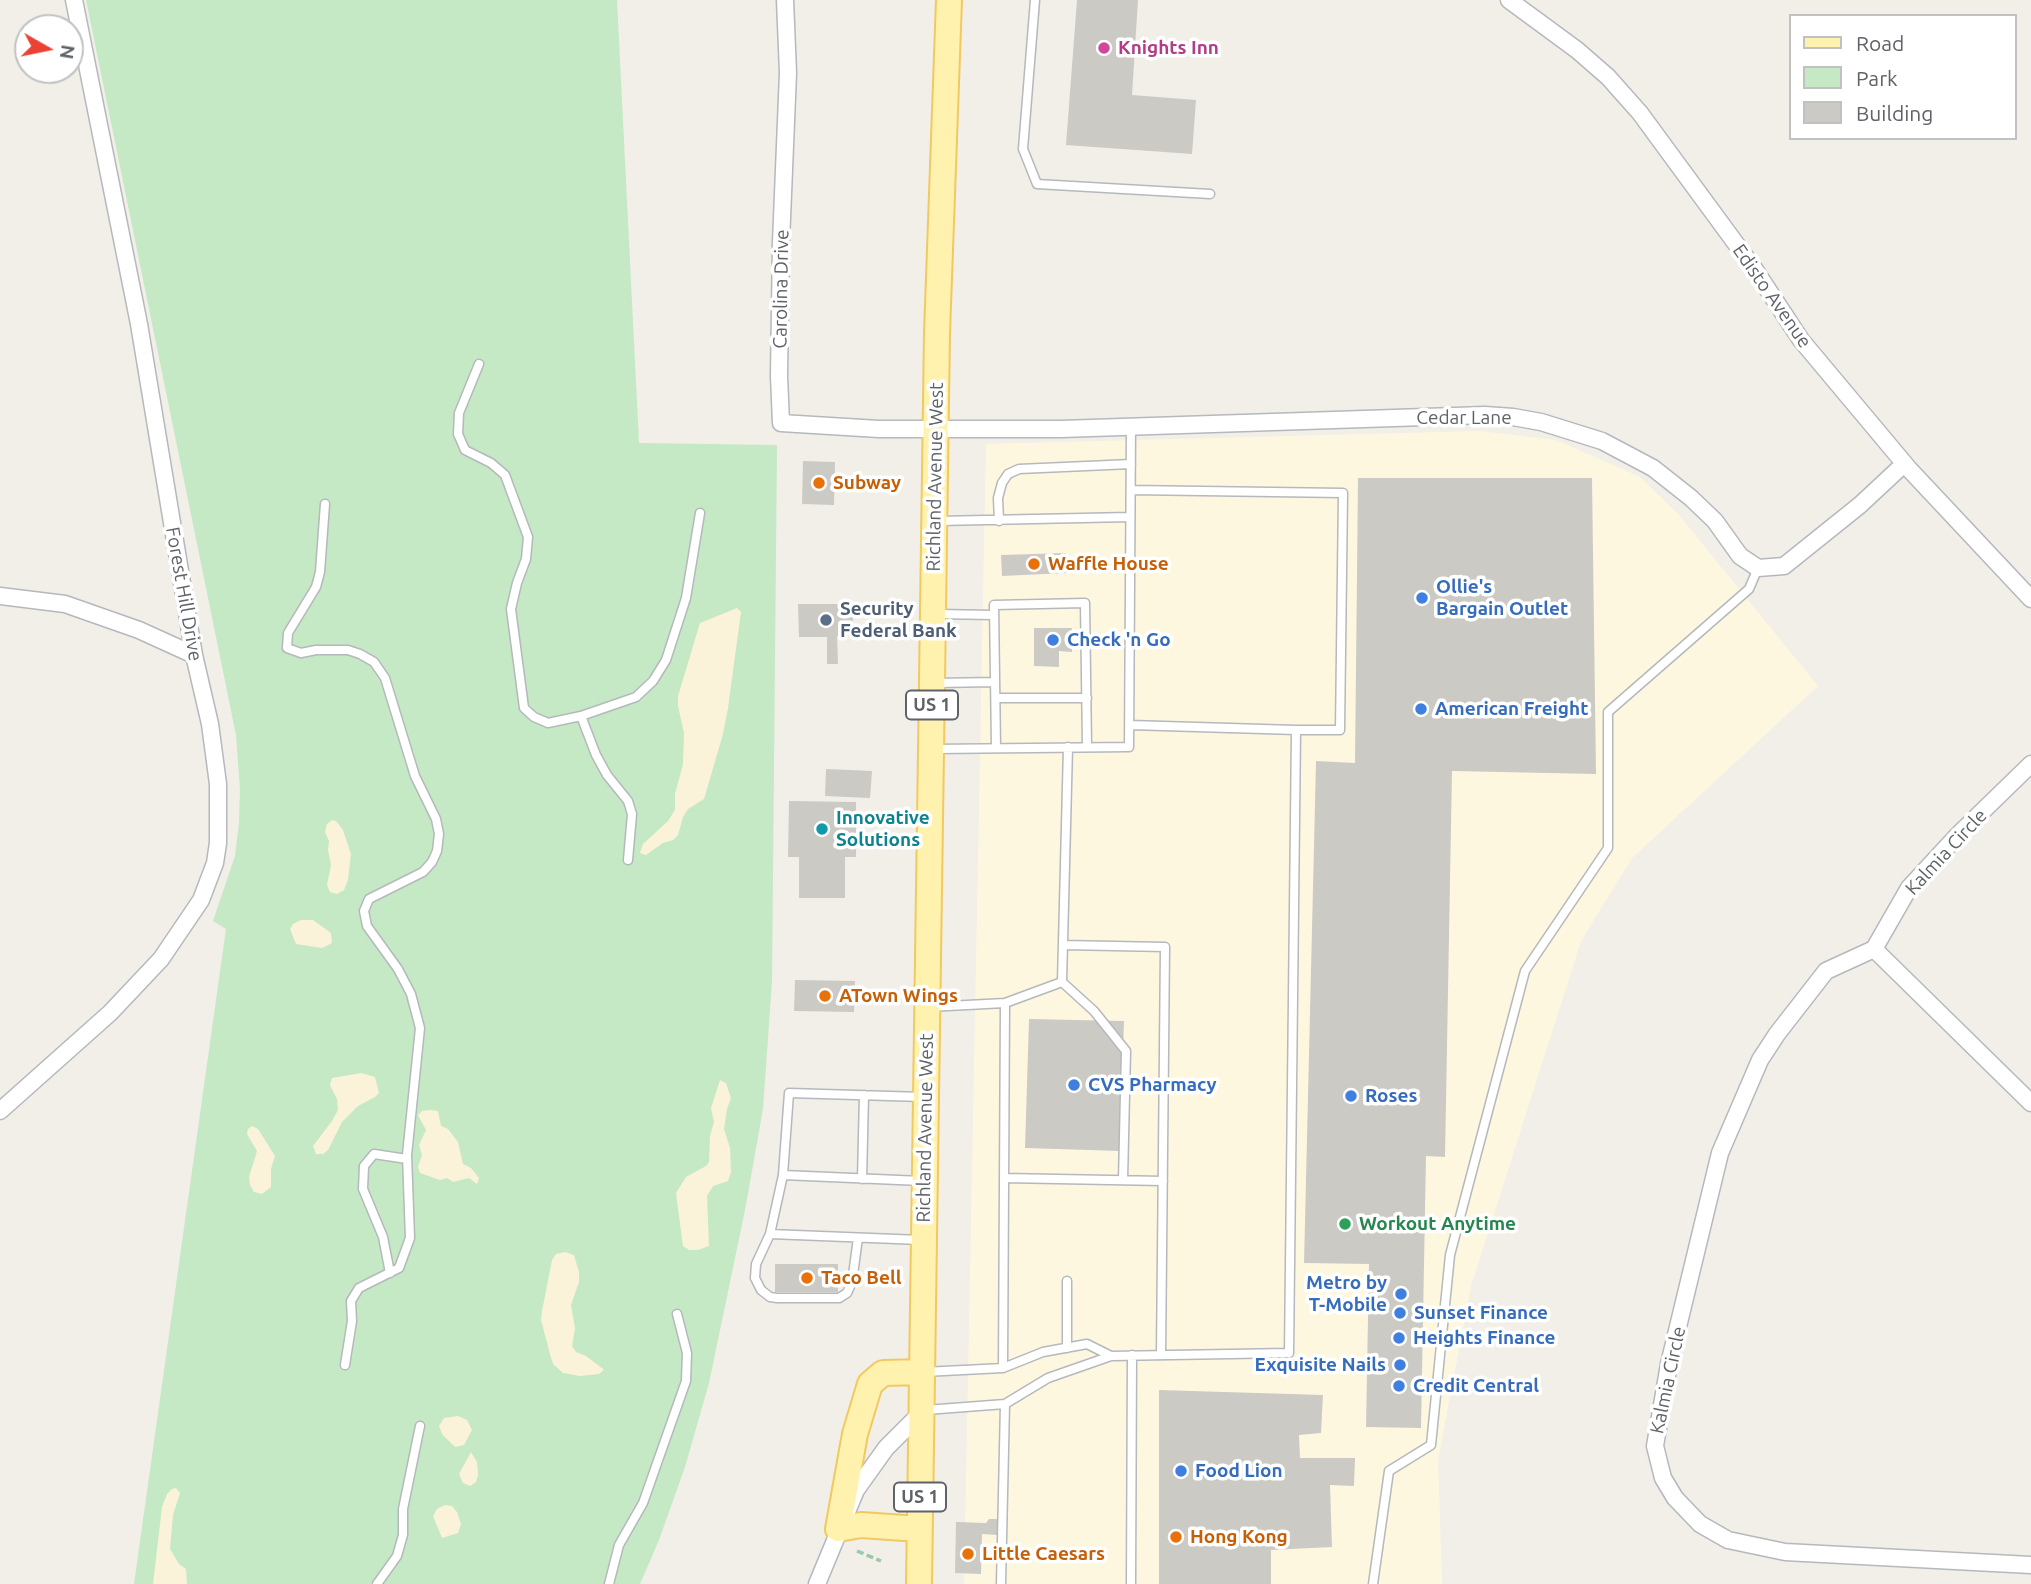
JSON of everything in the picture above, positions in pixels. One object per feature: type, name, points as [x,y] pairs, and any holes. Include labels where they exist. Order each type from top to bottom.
[{"type":"main road","name":"Richland Avenue West","points":[[919,1584],[937,333],[949,0]]},
{"type":"main road","points":[[919,1529],[861,1525],[838,1529],[855,1434],[870,1384],[883,1373],[923,1372]]},
{"type":"street","name":"Forest Hill Drive","points":[[0,1111],[110,1013],[161,959],[201,900],[209,882],[218,843],[218,784],[211,724],[194,655],[139,324],[74,0]]},
{"type":"street","name":"Carolina Drive","points":[[785,0],[788,73],[781,242],[781,423],[879,429],[936,428]]},
{"type":"street","name":"Edisto Avenue","points":[[1510,0],[1577,50],[1608,77],[1640,113],[1754,267],[1801,340],[1904,464],[2031,598]]},
{"type":"street","name":"Cedar Lane","points":[[936,428],[1061,429],[1485,415],[1541,422],[1602,441],[1653,468],[1691,498],[1715,522],[1740,556],[1758,568]]},
{"type":"street","points":[[1758,568],[1784,566],[1860,506],[1904,464]]},
{"type":"street","points":[[0,596],[65,604],[139,630],[194,655]]},
{"type":"street","name":"Kalmia Circle","points":[[2031,764],[1958,835],[1909,888],[1874,949],[1826,971],[1777,1034],[1751,1077],[1720,1153],[1660,1408],[1655,1446],[1663,1478],[1686,1512],[1700,1524],[1728,1540],[1785,1552],[2031,1565]]},
{"type":"street","points":[[1874,949],[2031,1103]]},
{"type":"street","points":[[817,1584],[856,1490],[886,1448],[923,1411]]},
{"type":"lane","points":[[1035,0],[1023,149],[1037,184],[1210,194]]},
{"type":"lane","points":[[480,364],[459,413],[458,434],[465,450],[491,463],[505,475],[528,537],[526,558],[511,609],[524,708],[534,718],[548,723],[581,716],[636,697],[653,681],[666,660],[686,597],[700,513]]},
{"type":"lane","points":[[932,749],[1129,747],[1131,427]]},
{"type":"lane","points":[[999,521],[998,498],[1002,483],[1008,474],[1019,469],[1131,464]]},
{"type":"lane","points":[[1130,725],[1340,730],[1343,493],[1131,490]]},
{"type":"lane","points":[[325,504],[320,572],[316,587],[288,633],[288,648],[301,653],[348,650],[374,662],[384,678],[415,776],[436,819],[439,834],[437,851],[423,872],[369,899],[364,911],[367,926],[398,969],[411,994],[420,1028],[407,1159],[410,1238],[399,1268],[359,1288],[351,1301],[352,1321],[345,1365]]},
{"type":"lane","points":[[934,522],[1130,517]]},
{"type":"lane","points":[[1373,1584],[1389,1471],[1431,1445],[1450,1255],[1525,971],[1608,848],[1608,712],[1749,589],[1758,568]]},
{"type":"lane","points":[[996,748],[994,605],[1085,603],[1087,747]]},
{"type":"lane","points":[[933,614],[994,615]]},
{"type":"lane","points":[[933,683],[995,682]]},
{"type":"lane","points":[[996,698],[1087,698]]},
{"type":"lane","points":[[581,716],[607,775],[628,801],[632,814],[628,860]]},
{"type":"lane","points":[[923,1411],[1005,1404],[1048,1378],[1111,1356],[1289,1353],[1296,730]]},
{"type":"lane","points":[[1068,747],[1062,982],[1094,1011],[1126,1051],[1123,1180]]},
{"type":"lane","points":[[1063,945],[1166,947],[1161,1355]]},
{"type":"lane","points":[[926,1007],[1005,1003],[1062,982]]},
{"type":"lane","points":[[1003,1368],[1005,1003]]},
{"type":"lane","points":[[858,1238],[852,1282],[847,1293],[839,1298],[770,1297],[761,1290],[755,1278],[756,1264],[770,1234],[783,1175],[789,1093],[926,1097]]},
{"type":"lane","points":[[862,1179],[864,1095]]},
{"type":"lane","points":[[390,1273],[383,1237],[363,1188],[364,1166],[373,1154],[407,1159]]},
{"type":"lane","points":[[783,1175],[925,1181]]},
{"type":"lane","points":[[1004,1178],[1163,1181]]},
{"type":"lane","points":[[770,1234],[924,1241]]},
{"type":"lane","points":[[1067,1282],[1067,1348]]},
{"type":"lane","points":[[609,1584],[619,1545],[643,1503],[686,1381],[687,1353],[677,1314]]},
{"type":"lane","points":[[923,1372],[1003,1368],[1043,1352],[1087,1344],[1111,1356]]},
{"type":"lane","points":[[1131,1584],[1132,1355]]},
{"type":"lane","points":[[1001,1584],[1005,1404]]},
{"type":"lane","points":[[377,1584],[397,1556],[403,1535],[403,1509],[419,1426]]},
{"type":"path","points":[[857,1551],[881,1561]]},
{"type":"shaded area","points":[[1479,431],[1556,440],[1640,477],[1678,514],[1818,686],[1632,858],[1581,941],[1471,1286],[1438,1460],[1442,1584],[964,1584],[986,444]]},
{"type":"green space","points":[[86,0],[617,0],[639,443],[777,445],[772,981],[763,1109],[709,1383],[685,1467],[640,1584],[134,1584],[226,929],[213,921],[235,856],[240,789],[236,735]]},
{"type":"sand","points":[[737,608],[741,612],[728,708],[704,799],[688,809],[678,835],[673,840],[663,843],[646,855],[640,853],[643,844],[668,821],[675,810],[675,794],[683,764],[684,733],[678,696],[700,623]]},
{"type":"sand","points":[[332,820],[343,830],[351,854],[348,880],[344,890],[337,894],[330,892],[327,885],[331,865],[329,841],[325,832],[327,824]]},
{"type":"sand","points":[[301,920],[313,920],[331,933],[332,943],[322,948],[296,944],[290,929],[293,924]]},
{"type":"sand","points":[[361,1073],[375,1077],[379,1093],[358,1106],[342,1122],[328,1150],[323,1154],[316,1154],[313,1146],[338,1110],[337,1099],[330,1085],[332,1078]]},
{"type":"sand","points":[[720,1080],[726,1083],[731,1098],[724,1129],[730,1148],[731,1172],[728,1181],[713,1186],[707,1196],[709,1246],[689,1250],[683,1246],[676,1193],[686,1177],[709,1162],[710,1136],[714,1122],[711,1108]]},
{"type":"sand","points":[[422,1111],[438,1111],[441,1126],[448,1129],[458,1142],[463,1164],[471,1168],[479,1178],[477,1184],[469,1178],[453,1182],[447,1178],[440,1180],[420,1173],[418,1167],[422,1155],[419,1145],[426,1130],[418,1115]]},
{"type":"sand","points":[[252,1126],[258,1129],[275,1156],[271,1169],[271,1187],[262,1194],[254,1192],[250,1185],[249,1177],[257,1151],[247,1134]]},
{"type":"sand","points":[[565,1252],[574,1255],[579,1272],[579,1282],[571,1305],[575,1328],[572,1346],[576,1352],[604,1370],[599,1374],[580,1376],[563,1373],[553,1364],[550,1354],[541,1320],[542,1311],[552,1260],[556,1254]]},
{"type":"sand","points":[[458,1416],[467,1420],[472,1430],[464,1445],[455,1447],[442,1434],[439,1426],[444,1418]]},
{"type":"sand","points":[[471,1452],[477,1462],[478,1475],[476,1482],[470,1486],[463,1483],[459,1474]]},
{"type":"sand","points":[[176,1488],[180,1493],[173,1515],[170,1549],[179,1564],[186,1569],[187,1584],[153,1584],[162,1507],[167,1494]]},
{"type":"sand","points":[[445,1505],[452,1506],[461,1524],[458,1533],[442,1538],[433,1516],[437,1509]]},
{"type":"building","name":"Knights Inn","points":[[1077,0],[1138,0],[1132,95],[1196,100],[1192,154],[1066,145]]},
{"type":"building","name":"Subway","points":[[803,461],[835,462],[834,505],[802,504]]},
{"type":"building","points":[[1358,478],[1592,478],[1596,774],[1452,771],[1445,1157],[1426,1156],[1421,1428],[1366,1427],[1369,1264],[1304,1263],[1316,761],[1355,763]]},
{"type":"building","name":"Waffle House","points":[[1066,553],[1067,573],[1002,576],[1001,555]]},
{"type":"building","name":"Security Federal Bank","points":[[798,604],[853,604],[853,636],[837,636],[838,664],[827,664],[827,637],[799,637]]},
{"type":"building","name":"Check 'n Go","points":[[1034,628],[1072,628],[1072,652],[1059,651],[1059,667],[1034,666]]},
{"type":"building","points":[[826,769],[872,771],[870,798],[825,796]]},
{"type":"building","name":"Innovative Solutions","points":[[789,801],[856,802],[856,857],[845,857],[845,898],[799,898],[799,857],[788,857]]},
{"type":"building","name":"ATown Wings","points":[[795,980],[855,981],[854,1012],[794,1011]]},
{"type":"building","name":"CVS Pharmacy","points":[[1029,1019],[1124,1021],[1120,1151],[1025,1148]]},
{"type":"building","name":"Taco Bell","points":[[775,1264],[838,1264],[838,1292],[775,1292]]},
{"type":"building","points":[[1159,1390],[1323,1395],[1321,1433],[1299,1435],[1300,1458],[1355,1458],[1354,1486],[1330,1485],[1332,1547],[1271,1550],[1271,1584],[1159,1584]]},
{"type":"building","name":"Little Caesars","points":[[989,1519],[997,1519],[997,1535],[982,1534],[981,1574],[955,1573],[956,1522],[986,1523]]},
{"type":"place","name":"Knights Inn","points":[[1104,48]]},
{"type":"place","name":"Subway","points":[[819,483]]},
{"type":"place","name":"Waffle House","points":[[1034,564]]},
{"type":"place","name":"Ollie's Bargain Outlet","points":[[1422,598]]},
{"type":"place","name":"Security Federal Bank","points":[[826,620]]},
{"type":"place","name":"Check 'n Go","points":[[1053,640]]},
{"type":"place","name":"American Freight","points":[[1421,709]]},
{"type":"place","name":"Innovative Solutions","points":[[822,829]]},
{"type":"place","name":"ATown Wings","points":[[825,996]]},
{"type":"place","name":"CVS Pharmacy","points":[[1074,1085]]},
{"type":"place","name":"Roses","points":[[1351,1096]]},
{"type":"place","name":"Workout Anytime","points":[[1345,1224]]},
{"type":"place","name":"Taco Bell","points":[[807,1278]]},
{"type":"place","name":"Metro by T-Mobile","points":[[1401,1294]]},
{"type":"place","name":"Sunset Finance","points":[[1400,1313]]},
{"type":"place","name":"Heights Finance","points":[[1399,1338]]},
{"type":"place","name":"Exquisite Nails","points":[[1400,1365]]},
{"type":"place","name":"Credit Central","points":[[1399,1386]]},
{"type":"place","name":"Food Lion","points":[[1181,1471]]},
{"type":"place","name":"Hong Kong","points":[[1176,1537]]},
{"type":"place","name":"Little Caesars","points":[[968,1554]]}]
